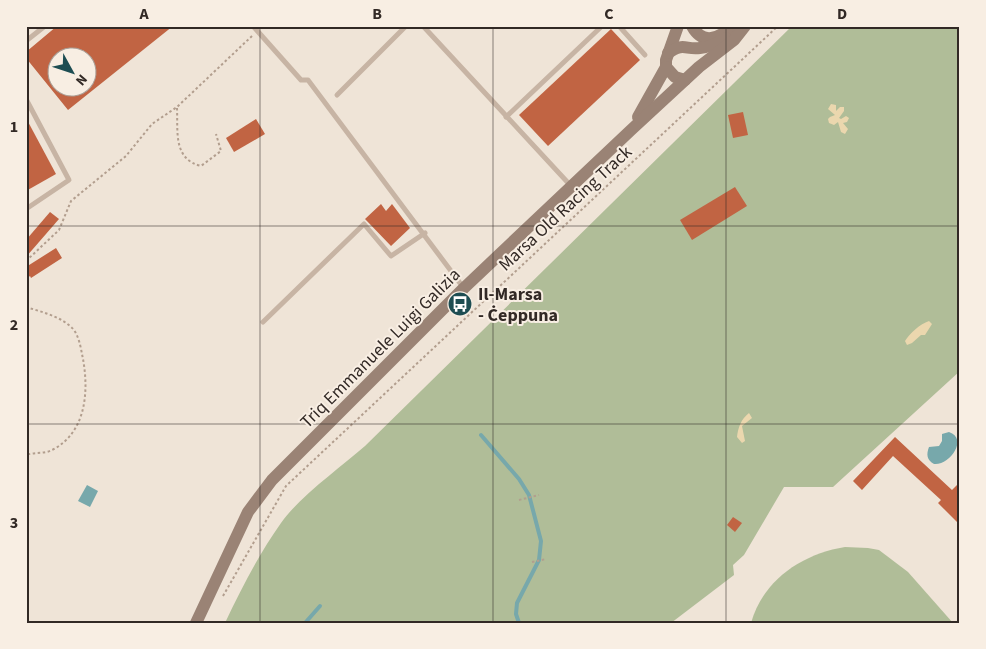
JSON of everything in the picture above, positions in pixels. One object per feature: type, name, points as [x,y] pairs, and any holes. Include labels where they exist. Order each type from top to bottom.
[{"type":"main road","points":[[680,26],[668,53],[666,67],[675,77],[685,80]]},
{"type":"main road","points":[[680,26],[693,55]]},
{"type":"main road","points":[[692,26],[696,34],[708,39],[721,36],[733,26]]},
{"type":"main road","name":"Triq Emmanuele Luigi Galizia","points":[[693,55],[734,40],[743,26]]},
{"type":"main road","name":"Triq Emmanuele Luigi Galizia","points":[[196,623],[242,522],[254,502],[272,480],[464,288],[685,80],[693,55],[698,48],[714,46],[743,26]]},
{"type":"main road","points":[[668,53],[675,48],[693,55]]},
{"type":"main road","name":"Triq Emmanuele Luigi Galizia","points":[[631,130],[666,67]]},
{"type":"lane","points":[[26,42],[45,26]]},
{"type":"lane","points":[[253,26],[301,80],[308,80],[464,288]]},
{"type":"lane","points":[[337,95],[406,26]]},
{"type":"lane","points":[[423,26],[572,186]]},
{"type":"lane","points":[[506,117],[602,26]]},
{"type":"lane","points":[[619,26],[645,55]]},
{"type":"lane","points":[[26,99],[69,180],[26,209]]},
{"type":"lane","points":[[263,322],[364,224],[391,256],[424,233]]},
{"type":"path","name":"Marsa Old Racing Track","points":[[221,600],[286,486],[778,26]]},
{"type":"path","points":[[26,261],[59,230],[71,201],[126,156],[152,124],[177,107],[258,31]]},
{"type":"path","points":[[177,107],[179,147],[184,158],[192,164],[201,166],[221,150],[216,134]]},
{"type":"path","points":[[26,307],[63,321],[74,330],[81,345],[86,376],[86,401],[78,426],[70,436],[51,451],[26,455]]},
{"type":"path","points":[[519,500],[539,495]]},
{"type":"path","points":[[532,562],[546,559]]},
{"type":"green space","points":[[792,26],[960,26],[960,371],[833,487],[784,487],[744,555],[733,565],[734,575],[671,623],[225,623],[265,547],[289,513],[365,446]]},
{"type":"green space","points":[[845,547],[879,550],[908,572],[953,623],[751,623],[765,594],[786,572],[814,556]]},
{"type":"sand","points":[[831,104],[836,105],[836,111],[840,107],[844,107],[844,111],[839,118],[841,119],[846,116],[849,118],[847,122],[843,123],[848,129],[845,134],[841,132],[838,122],[834,125],[829,123],[828,119],[835,115],[828,109]]},
{"type":"sand","points":[[929,321],[932,324],[925,335],[921,335],[907,345],[905,341],[910,335]]},
{"type":"sand","points":[[749,413],[752,418],[742,426],[745,441],[742,443],[737,437],[738,430],[742,421]]},
{"type":"water","points":[[949,432],[955,435],[957,440],[955,451],[945,461],[934,464],[928,457],[929,447],[939,446],[942,441],[942,434]]},
{"type":"water","points":[[87,485],[98,491],[90,507],[78,501]]},
{"type":"building","points":[[57,26],[173,26],[98,86],[98,48],[48,48],[48,85],[26,58],[26,52]]},
{"type":"building","points":[[611,29],[640,60],[548,146],[519,115]]},
{"type":"building","points":[[58,98],[83,98],[68,110]]},
{"type":"building","points":[[743,112],[748,135],[733,138],[728,115]]},
{"type":"building","points":[[26,118],[56,174],[26,191]]},
{"type":"building","points":[[256,119],[265,134],[234,152],[226,138]]},
{"type":"building","points":[[735,187],[747,206],[692,240],[680,220]]},
{"type":"building","points":[[381,204],[386,211],[392,204],[410,228],[391,246],[365,219]]},
{"type":"building","points":[[50,212],[59,219],[26,257],[26,240]]},
{"type":"building","points":[[56,248],[62,258],[31,278],[30,276],[26,279],[26,267]]},
{"type":"building","points":[[895,437],[952,490],[960,482],[960,525],[938,503],[941,500],[893,456],[862,490],[853,481]]},
{"type":"building","points":[[733,517],[742,523],[735,532],[727,525]]},
{"type":"waterway","points":[[481,435],[519,479],[529,495],[541,541],[539,560],[517,603],[516,614],[519,623]]},
{"type":"waterway","points":[[305,623],[320,606]]},
{"type":"place","name":"Il-Marsa - Ċeppuna","points":[[460,304]]}]
